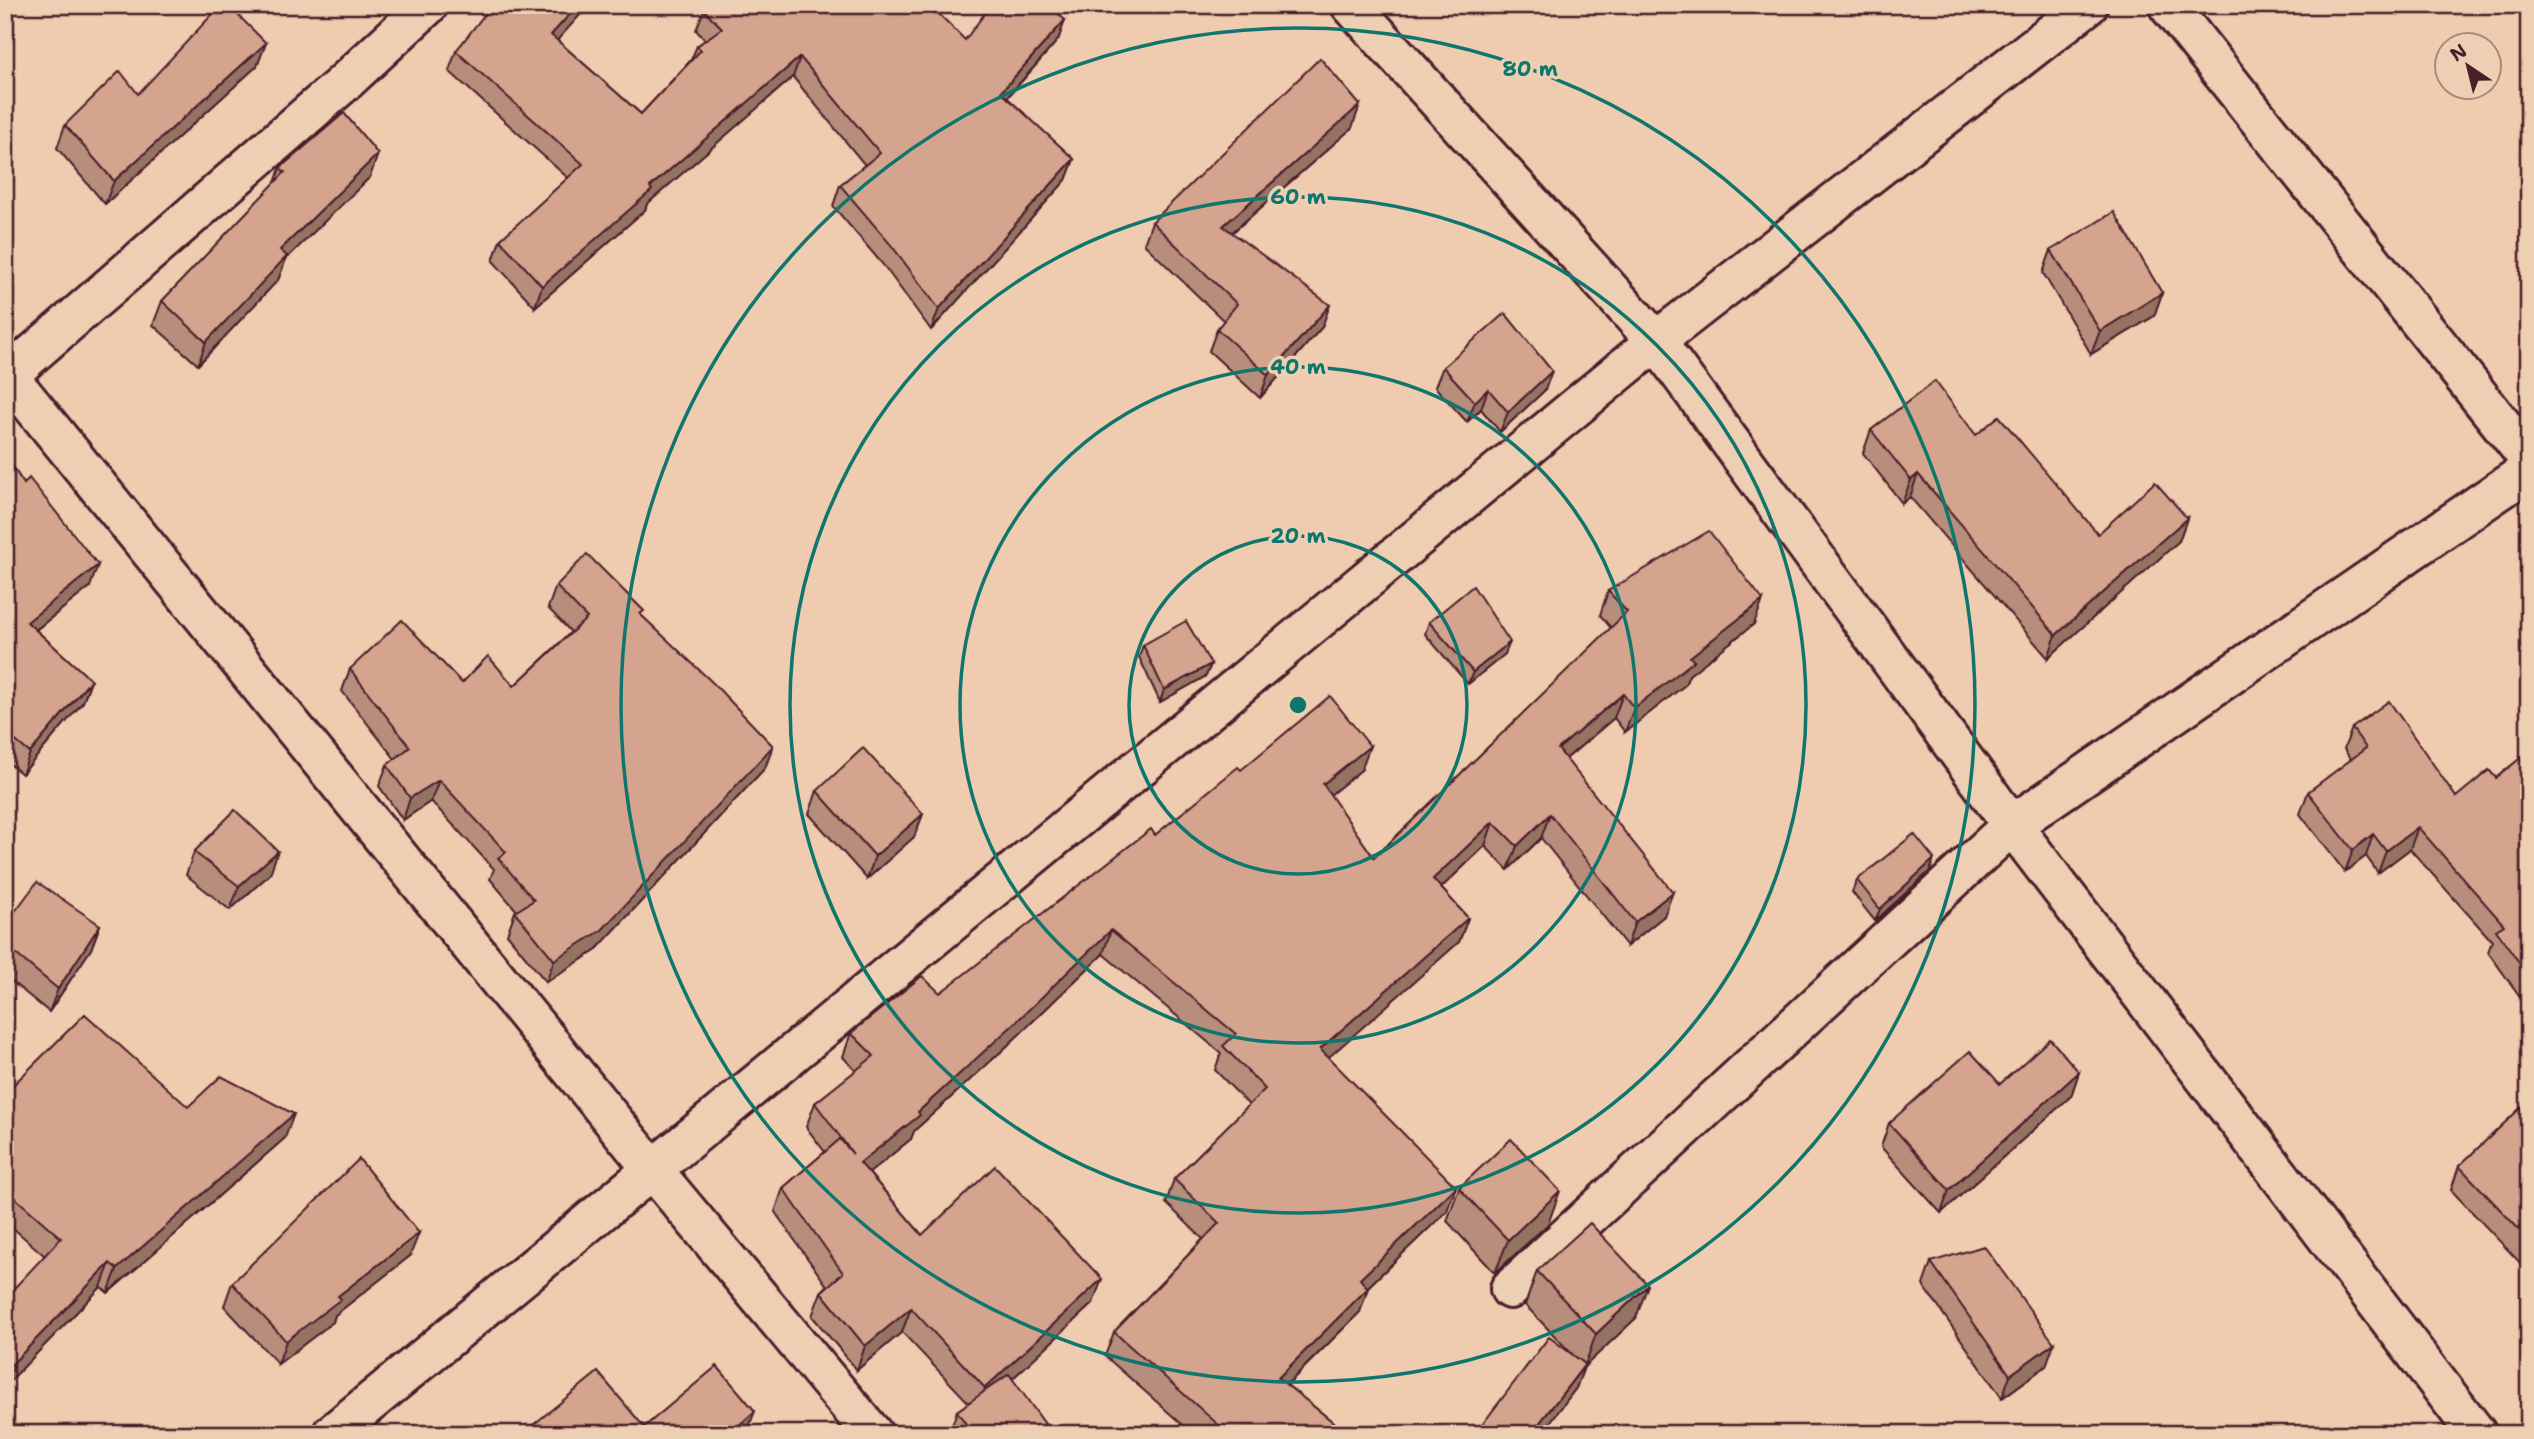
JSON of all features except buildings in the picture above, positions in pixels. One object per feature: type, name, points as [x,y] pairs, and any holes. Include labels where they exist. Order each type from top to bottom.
[{"type":"street","points":[[428,5],[345,82],[6,375],[653,1170],[873,1434]]},
{"type":"street","points":[[1351,5],[1656,341],[2012,825],[2477,1434]]},
{"type":"street","points":[[332,1434],[1656,341],[2088,5]]},
{"type":"street","points":[[2168,5],[2529,459]]},
{"type":"street","points":[[1510,1289],[2012,825],[2529,470]]}]
